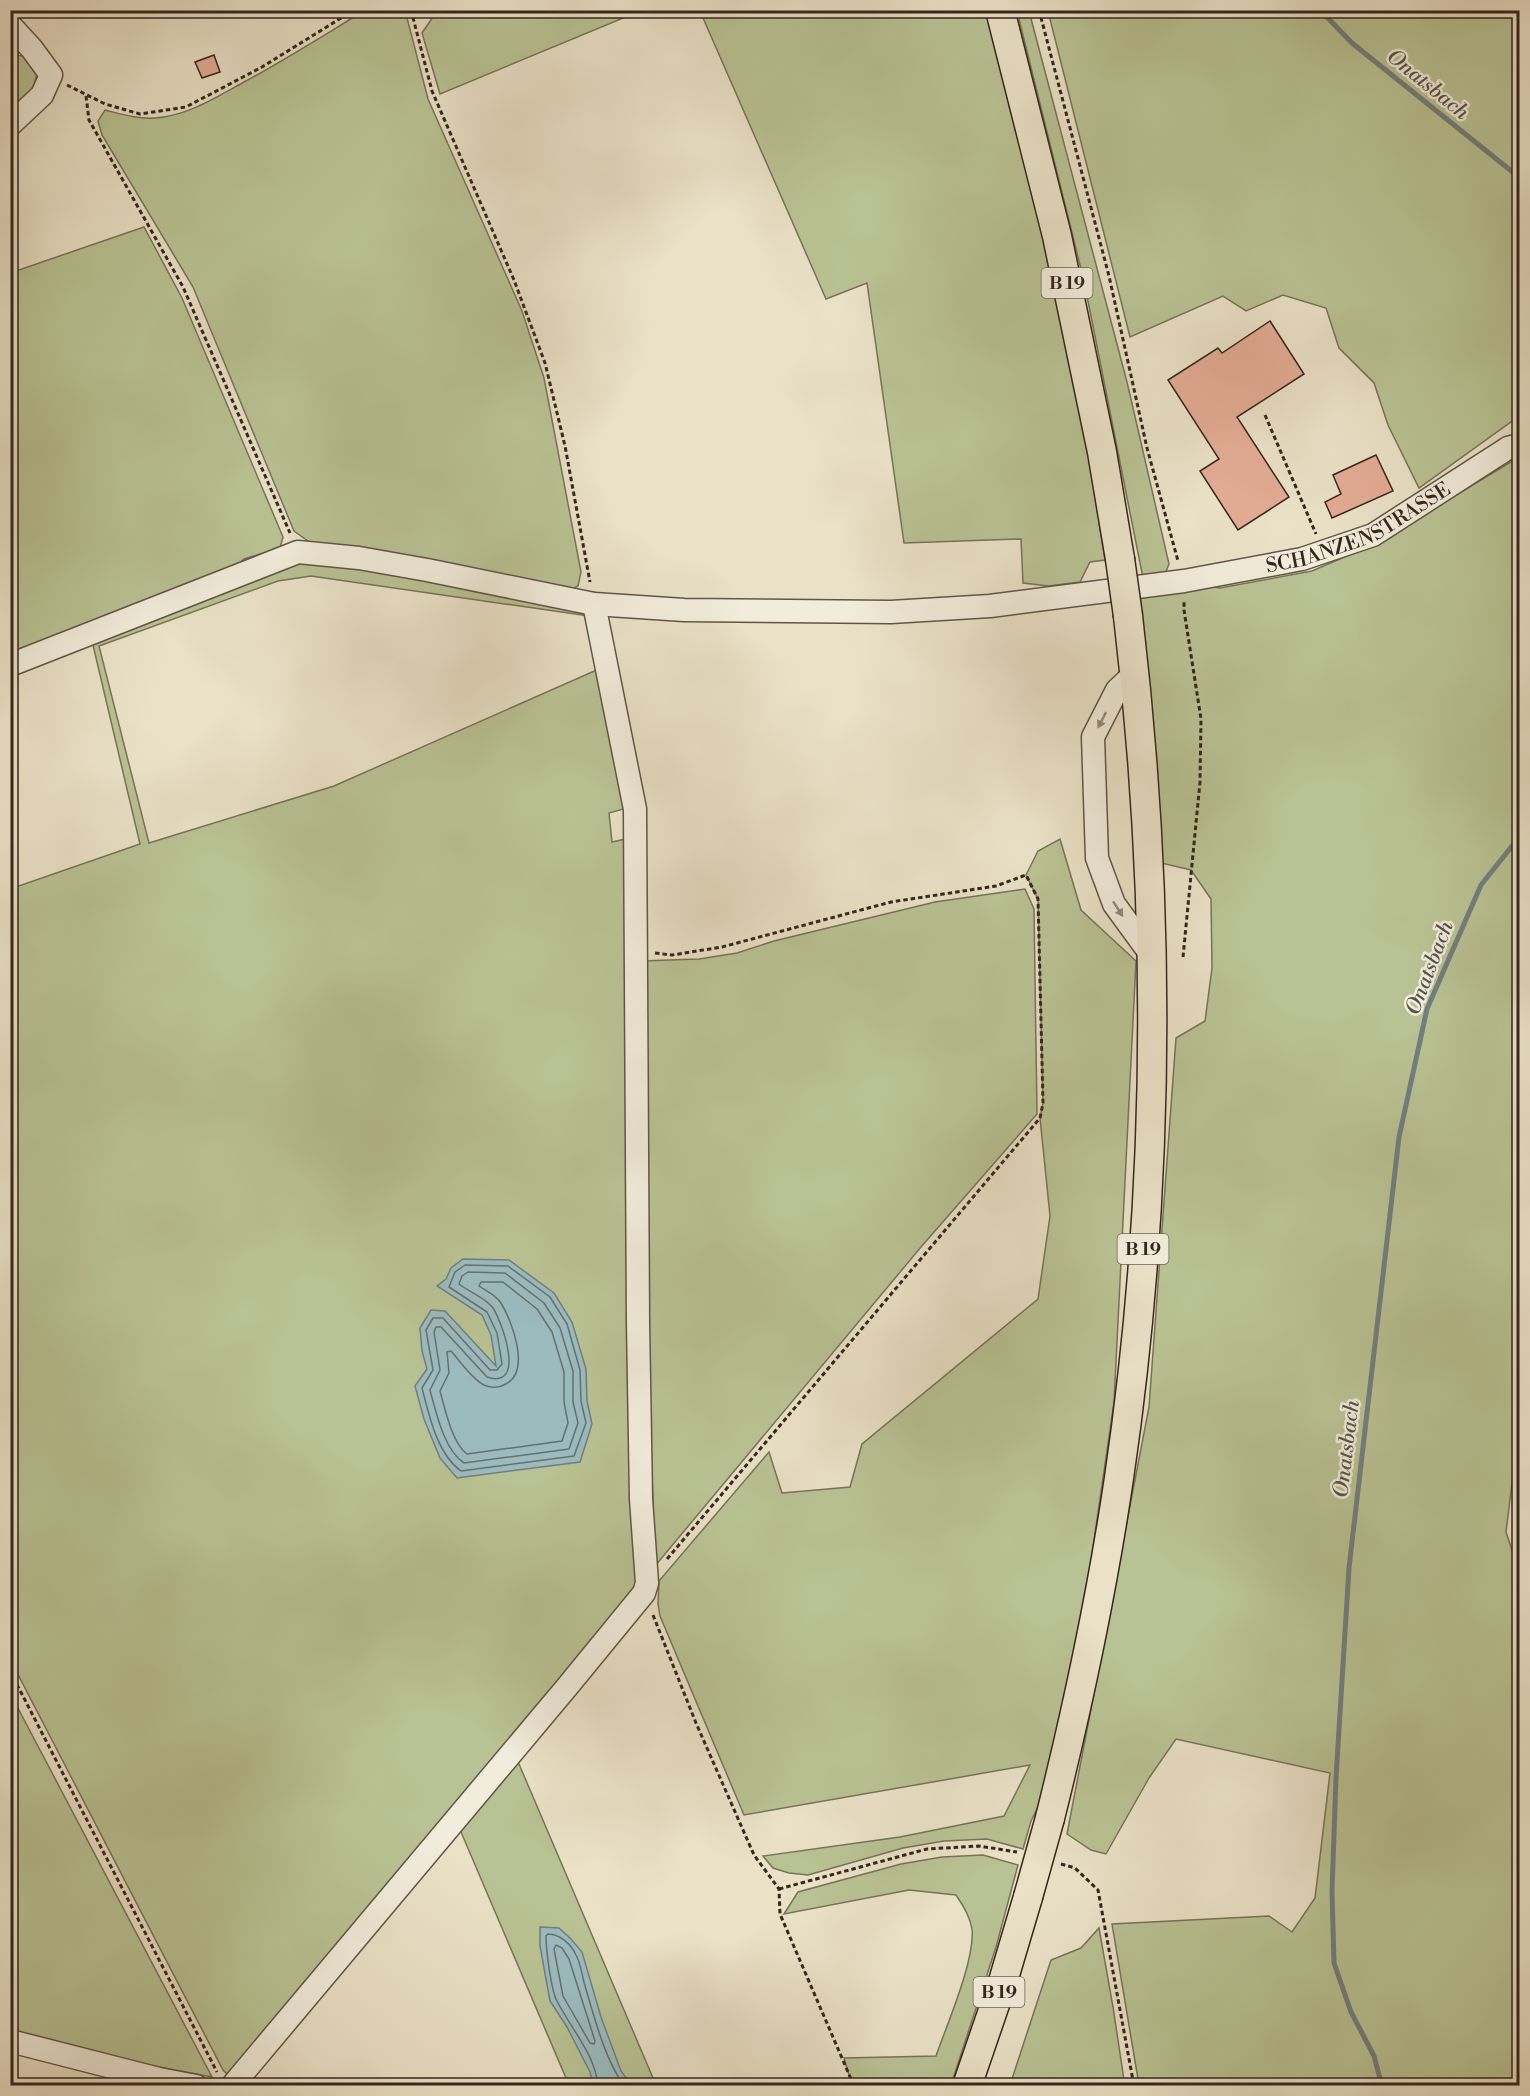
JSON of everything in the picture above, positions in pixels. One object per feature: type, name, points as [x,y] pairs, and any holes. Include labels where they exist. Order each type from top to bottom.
[{"type":"main road","name":"B 19","points":[[967,2085],[1004,1978],[1050,1818],[1071,1734],[1095,1617],[1119,1477],[1130,1391],[1146,1217],[1152,1065],[1152,956],[1147,815],[1135,673],[1120,559],[1102,452],[1061,257],[1000,10]]},
{"type":"street","points":[[10,26],[21,47],[51,75],[42,95],[10,124]]},
{"type":"street","name":"SCHANZENSTRASSE","points":[[298,552],[359,558],[594,604],[684,610],[891,612],[990,606],[1184,581],[1302,559],[1322,553],[1373,535],[1508,448],[1520,445]]},
{"type":"street","points":[[10,665],[298,552]]},
{"type":"street","points":[[225,2080],[567,1687],[645,1588],[641,1487],[635,809],[594,604]]},
{"type":"street","points":[[1135,673],[1117,690],[1093,737],[1097,858],[1114,904],[1152,956]]},
{"type":"street","points":[[10,2041],[159,2079],[196,2085]]},
{"type":"path","points":[[298,552],[183,287],[89,120],[86,96],[140,114],[186,107],[262,67],[354,10]]},
{"type":"path","points":[[411,10],[432,91],[514,279],[545,363],[565,446],[594,604]]},
{"type":"path","points":[[1039,10],[1109,276],[1147,448],[1184,581],[1184,610],[1201,719],[1200,782],[1183,957]]},
{"type":"path","points":[[1265,415],[1315,531],[1322,553]]},
{"type":"path","points":[[635,951],[672,955],[722,947],[891,902],[996,886],[1026,875],[1038,899],[1043,1103],[1040,1118],[645,1588],[696,1723],[754,1855],[779,1889],[780,1914],[854,2085]]},
{"type":"path","points":[[10,1671],[225,2080]]},
{"type":"path","points":[[779,1889],[927,1849],[979,1846],[1019,1852]]},
{"type":"path","points":[[1056,1863],[1075,1868],[1098,1890],[1134,2085]]},
{"type":"green space","points":[[364,11],[402,11],[406,14],[428,99],[522,311],[544,378],[581,572],[578,586],[566,592],[315,546],[294,531],[193,287],[102,135],[98,121],[105,110],[129,116],[155,118],[190,110],[259,74]]},
{"type":"green space","points":[[437,11],[640,11],[440,94],[422,33]]},
{"type":"green space","points":[[700,11],[986,11],[1035,204],[1080,402],[1105,560],[1090,562],[1080,582],[1048,586],[1023,583],[1021,539],[904,543],[867,283],[826,299]]},
{"type":"green space","points":[[1017,11],[1029,11],[1127,382],[1169,564],[1164,577],[1143,578],[1084,281]]},
{"type":"green space","points":[[1048,11],[1519,11],[1519,416],[1419,488],[1388,425],[1374,383],[1339,348],[1326,308],[1283,295],[1246,311],[1223,296],[1130,337]]},
{"type":"green space","points":[[11,55],[23,56],[37,73],[31,99],[11,118]]},
{"type":"green space","points":[[144,227],[182,298],[283,537],[280,548],[244,559],[230,572],[11,656],[10,273]]},
{"type":"green space","points":[[1519,457],[1520,1418],[1506,1532],[1520,1574],[1519,2085],[1139,2085],[1112,1924],[1269,1916],[1292,1932],[1315,1898],[1330,1773],[1176,1739],[1149,1778],[1106,1854],[1091,1850],[1067,1834],[1149,1407],[1176,1038],[1205,1021],[1212,968],[1211,899],[1191,870],[1161,863],[1148,672],[1138,590],[1184,581],[1220,588],[1312,571],[1375,544]]},
{"type":"green space","points":[[320,561],[576,607],[589,616],[311,576],[278,581],[99,646],[149,843],[334,786],[601,668],[627,808],[609,813],[612,842],[630,838],[640,1587],[228,2075],[223,2070],[11,1661],[10,889],[140,844],[92,641],[284,566]]},
{"type":"green space","points":[[1060,839],[1081,910],[1136,961],[1114,1402],[1088,1582],[1063,1713],[1040,1803],[1031,1821],[1023,1849],[987,1839],[944,1841],[903,1848],[808,1875],[789,1873],[773,1868],[763,1856],[900,1837],[1004,1816],[1030,1765],[744,1815],[660,1616],[658,1604],[659,1581],[769,1452],[782,1493],[850,1487],[862,1444],[1038,1299],[1050,1216],[1040,1118],[1043,1103],[1038,899],[1026,875],[1038,851]]},
{"type":"green space","points":[[1025,889],[1034,909],[1037,1114],[921,1247],[655,1566],[642,1171],[641,961],[699,959],[737,953],[774,941],[935,902]]},
{"type":"green space","points":[[10,1693],[212,2077],[79,2052],[11,2035]]},
{"type":"green space","points":[[516,1757],[656,2085],[569,2085],[458,1825]]},
{"type":"green space","points":[[983,1855],[1018,1865],[996,1947],[951,2085],[852,2085],[844,2058],[936,2056],[969,1958],[972,1929],[968,1915],[956,1895],[909,1890],[784,1914],[798,1892],[901,1864],[942,1857]]},
{"type":"green space","points":[[1099,1928],[1124,2080],[1072,2086],[1010,2085],[1051,1960],[1081,1948]]},
{"type":"water","points":[[463,1259],[509,1260],[554,1293],[572,1322],[586,1369],[587,1401],[592,1424],[580,1462],[457,1478],[440,1458],[424,1419],[415,1386],[427,1369],[422,1351],[420,1328],[431,1310],[445,1311],[496,1366],[491,1335],[482,1315],[437,1286],[446,1279],[451,1268]]},
{"type":"water","points":[[540,1927],[559,1928],[582,1952],[601,2017],[621,2071],[631,2085],[593,2085],[590,2072],[567,2027],[550,2001],[540,1946]]},
{"type":"building","points":[[214,55],[220,72],[202,78],[195,62]]},
{"type":"building","points":[[1270,321],[1304,374],[1237,417],[1289,497],[1238,530],[1200,471],[1219,459],[1168,380],[1218,348],[1222,353]]},
{"type":"building","points":[[1376,455],[1393,491],[1332,518],[1325,502],[1341,494],[1333,475]]},
{"type":"waterway","name":"Onatsbach","points":[[1320,10],[1352,43],[1520,178]]},
{"type":"waterway","name":"Onatsbach","points":[[1382,2086],[1374,2056],[1351,2012],[1334,1963],[1332,1891],[1336,1778],[1349,1568],[1399,1137],[1427,1009],[1481,885],[1520,836]]}]
